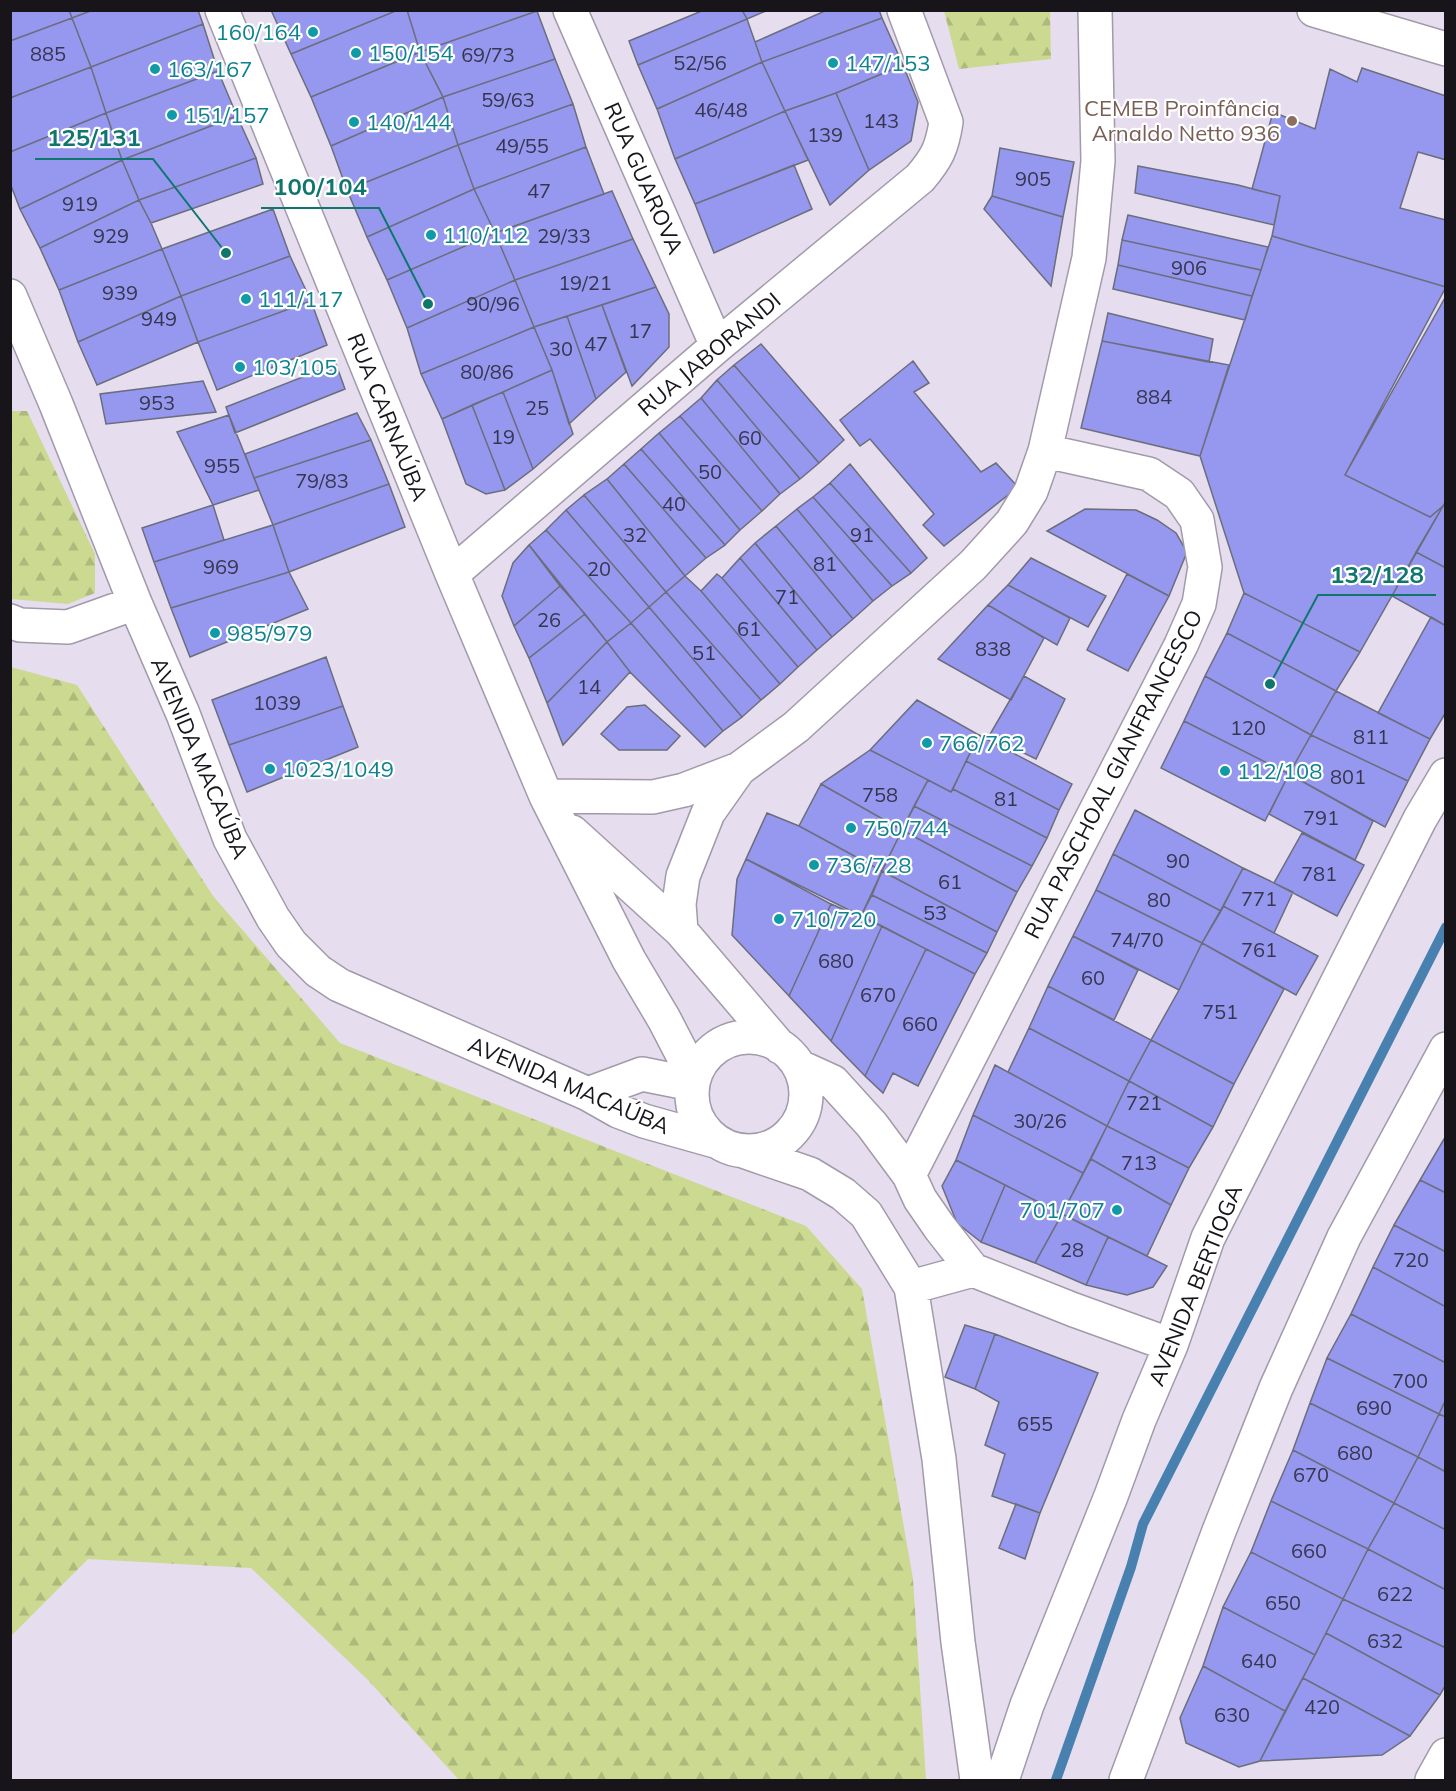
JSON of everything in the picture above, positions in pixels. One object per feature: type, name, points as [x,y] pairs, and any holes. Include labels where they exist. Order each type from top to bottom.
[{"type":"street","name":"RUA CARNAÚBA","points":[[222,10],[452,574],[553,809],[628,960],[664,1019],[693,1081]]},
{"type":"street","name":"RUA GUAROVA","points":[[570,10],[717,346]]},
{"type":"street","name":"RUA JABORANDI","points":[[452,574],[717,346],[920,178],[934,162],[943,142],[946,122],[904,10]]},
{"type":"street","points":[[553,809],[653,797],[684,790],[739,769],[796,727],[973,566],[1012,522],[1031,491],[1045,451],[1089,258],[1098,161],[1095,10]]},
{"type":"street","points":[[1314,10],[1446,49]]},
{"type":"street","name":"AVENIDA MACAÚBA","points":[[10,296],[56,404],[135,603],[183,714],[230,839],[273,918],[291,944],[318,971],[339,986],[588,1095],[618,1111],[810,1174],[843,1194],[866,1214],[911,1287]]},
{"type":"street","name":"RUA PASCHOAL GIANFRANCESCO","points":[[909,1175],[1181,645],[1199,604],[1205,567],[1197,520],[1179,494],[1149,474],[1045,451]]},
{"type":"street","points":[[10,621],[20,625],[68,627],[135,603]]},
{"type":"street","points":[[681,931],[679,904],[683,876],[708,813],[739,769]]},
{"type":"street","name":"AVENIDA BERTIOGA","points":[[1002,1780],[1027,1705],[1170,1345],[1213,1229],[1415,829],[1446,775]]},
{"type":"street","points":[[553,809],[681,931],[790,1057],[805,1087],[804,1107],[796,1126],[782,1141],[764,1149],[729,1146],[698,1120],[691,1103],[693,1081],[710,1052],[725,1042],[744,1038],[763,1039],[790,1057],[833,1082],[872,1125],[909,1175],[920,1199],[940,1228],[973,1270],[1170,1345]]},
{"type":"street","points":[[1126,1780],[1215,1542],[1276,1388],[1344,1238],[1446,1049]]},
{"type":"street","points":[[588,1095],[642,1074],[693,1081]]},
{"type":"street","points":[[973,1270],[911,1287],[939,1459],[958,1642],[976,1780]]},
{"type":"street","points":[[1432,1780],[1446,1755]]},
{"type":"green space","points":[[944,11],[1050,11],[1051,59],[959,69]]},
{"type":"green space","points":[[11,411],[27,411],[95,554],[95,593],[68,604],[11,599]]},
{"type":"green space","points":[[11,667],[77,685],[213,896],[340,1043],[806,1226],[862,1289],[913,1579],[926,1780],[459,1780],[368,1680],[251,1568],[88,1559],[11,1636]]},
{"type":"building","points":[[10,10],[69,10],[72,18],[10,41]]},
{"type":"building","points":[[69,10],[93,10],[72,18]]},
{"type":"building","points":[[93,10],[198,10],[203,24],[91,67],[72,18]]},
{"type":"building","name":"160/164","points":[[271,10],[398,10],[291,54]]},
{"type":"building","name":"150/154","points":[[398,10],[407,10],[420,52],[311,97],[291,54]]},
{"type":"building","points":[[407,10],[537,10],[537,11],[420,52]]},
{"type":"building","points":[[704,10],[742,10],[747,19],[638,65],[629,41]]},
{"type":"building","points":[[742,10],[768,10],[747,19]]},
{"type":"building","points":[[827,10],[879,10],[882,18],[762,62],[755,42]]},
{"type":"building","points":[[537,11],[555,59],[443,97],[420,52]]},
{"type":"building","points":[[72,18],[91,67],[10,98],[10,41]]},
{"type":"building","name":"147/153","points":[[882,18],[903,65],[785,111],[762,62]]},
{"type":"building","points":[[747,19],[762,62],[657,109],[638,65]]},
{"type":"building","name":"163/167","points":[[203,24],[218,71],[106,113],[91,67]]},
{"type":"building","name":"140/144","points":[[420,52],[443,97],[331,146],[311,97]]},
{"type":"building","points":[[555,59],[573,104],[458,145],[443,97]]},
{"type":"building","points":[[762,62],[785,111],[675,159],[657,109]]},
{"type":"building","points":[[903,65],[918,102],[911,141],[869,170],[836,93]]},
{"type":"building","points":[[91,67],[106,113],[10,152],[10,98]]},
{"type":"building","points":[[1362,68],[1446,96],[1446,160],[1418,152],[1400,208],[1446,220],[1446,287],[1272,236],[1280,196],[1252,189],[1273,112],[1315,129],[1330,69],[1357,82]]},
{"type":"building","name":"151/157","points":[[218,71],[237,116],[122,160],[106,113]]},
{"type":"building","points":[[836,93],[869,170],[830,205],[785,111]]},
{"type":"building","points":[[443,97],[458,145],[347,190],[331,146]]},
{"type":"building","points":[[573,104],[586,147],[474,189],[458,145]]},
{"type":"building","points":[[785,111],[808,160],[695,204],[675,159]]},
{"type":"building","points":[[106,113],[122,160],[20,209],[10,183],[10,152]]},
{"type":"building","points":[[237,116],[256,158],[139,200],[122,160]]},
{"type":"building","points":[[458,145],[474,189],[367,237],[347,190]]},
{"type":"building","points":[[586,147],[604,194],[495,233],[474,189]]},
{"type":"building","points":[[1000,148],[1074,162],[1063,217],[992,196]]},
{"type":"building","points":[[256,158],[263,184],[151,223],[139,200]]},
{"type":"building","points":[[122,160],[139,200],[40,248],[20,209]]},
{"type":"building","points":[[794,165],[812,209],[714,253],[695,204]]},
{"type":"building","points":[[1138,166],[1238,185],[1280,196],[1274,225],[1135,193]]},
{"type":"building","name":"110/112","points":[[474,189],[495,233],[387,280],[367,237]]},
{"type":"building","points":[[612,191],[633,239],[515,280],[495,233]]},
{"type":"building","points":[[992,196],[1063,217],[1051,286],[984,209]]},
{"type":"building","points":[[139,200],[162,249],[59,290],[40,248]]},
{"type":"building","points":[[273,209],[290,256],[181,296],[162,249]]},
{"type":"building","points":[[1128,215],[1268,247],[1261,270],[1122,240]]},
{"type":"building","points":[[495,233],[515,280],[407,328],[387,280]]},
{"type":"building","points":[[1272,236],[1446,287],[1345,475],[1430,517],[1443,506],[1360,652],[1244,593],[1200,456]]},
{"type":"building","points":[[633,239],[656,287],[534,327],[515,280]]},
{"type":"building","points":[[1122,240],[1261,270],[1252,296],[1118,265]]},
{"type":"building","points":[[162,249],[181,296],[78,342],[59,290]]},
{"type":"building","name":"111/117","points":[[290,256],[311,301],[198,342],[181,296]]},
{"type":"building","points":[[1118,265],[1252,296],[1245,320],[1113,289]]},
{"type":"building","points":[[515,280],[534,327],[421,374],[407,328]]},
{"type":"building","points":[[656,287],[669,314],[669,347],[632,386],[602,305]]},
{"type":"building","points":[[181,296],[198,342],[97,385],[78,342]]},
{"type":"building","points":[[1446,296],[1446,501],[1430,517],[1345,475]]},
{"type":"building","name":"103/105","points":[[311,301],[327,345],[217,390],[198,342]]},
{"type":"building","points":[[602,305],[626,372],[596,399],[567,316]]},
{"type":"building","points":[[1108,313],[1213,339],[1209,362],[1102,341]]},
{"type":"building","points":[[567,316],[596,399],[569,424],[552,370],[534,327]]},
{"type":"building","points":[[534,327],[552,370],[442,419],[421,374]]},
{"type":"building","points":[[1102,341],[1229,365],[1200,456],[1081,428]]},
{"type":"building","points":[[761,344],[844,440],[819,463],[734,365]]},
{"type":"building","points":[[913,361],[929,383],[914,392],[981,472],[996,463],[1018,487],[944,546],[923,525],[934,514],[870,439],[860,446],[840,420]]},
{"type":"building","points":[[336,364],[345,389],[235,433],[226,407]]},
{"type":"building","points":[[734,365],[819,463],[800,479],[717,380]]},
{"type":"building","points":[[552,370],[573,434],[533,469],[503,392]]},
{"type":"building","points":[[717,380],[800,479],[780,494],[701,398]]},
{"type":"building","points":[[203,381],[216,412],[106,424],[100,394]]},
{"type":"building","points":[[503,392],[533,469],[505,490],[472,405]]},
{"type":"building","points":[[701,398],[780,494],[762,511],[680,416]]},
{"type":"building","points":[[472,405],[505,490],[486,494],[466,484],[442,419]]},
{"type":"building","points":[[357,413],[371,440],[254,478],[245,454]]},
{"type":"building","points":[[229,415],[259,490],[213,505],[177,432]]},
{"type":"building","points":[[680,416],[762,511],[740,530],[659,433]]},
{"type":"building","points":[[659,433],[740,530],[725,545],[641,449]]},
{"type":"building","points":[[371,440],[389,484],[273,525],[254,478]]},
{"type":"building","points":[[641,449],[725,545],[706,558],[624,464]]},
{"type":"building","points":[[624,464],[706,558],[685,576],[607,479]]},
{"type":"building","points":[[850,464],[927,558],[911,573],[830,483]]},
{"type":"building","points":[[607,479],[685,576],[666,592],[584,495]]},
{"type":"building","points":[[830,483],[911,573],[892,586],[813,497]]},
{"type":"building","points":[[389,484],[405,527],[289,572],[273,525]]},
{"type":"building","points":[[584,495],[666,592],[649,607],[566,510]]},
{"type":"building","points":[[813,497],[892,586],[873,601],[797,509]]},
{"type":"building","points":[[213,505],[224,540],[154,562],[142,528]]},
{"type":"building","points":[[1443,506],[1446,507],[1446,568],[1416,552]]},
{"type":"building","points":[[797,509],[873,601],[853,619],[776,526]]},
{"type":"building","points":[[1085,509],[1136,510],[1176,533],[1187,552],[1169,596],[1047,531]]},
{"type":"building","points":[[566,510],[649,607],[631,623],[546,530]]},
{"type":"building","points":[[273,525],[289,572],[171,608],[154,562]]},
{"type":"building","points":[[776,526],[853,619],[832,637],[755,543]]},
{"type":"building","points":[[546,530],[631,623],[607,642],[529,545]]},
{"type":"building","points":[[755,543],[832,637],[817,650],[740,558]]},
{"type":"building","points":[[529,545],[560,586],[514,626],[502,596],[513,563]]},
{"type":"building","points":[[1416,552],[1446,568],[1446,626],[1392,596]]},
{"type":"building","points":[[740,558],[817,650],[798,667],[722,578]]},
{"type":"building","points":[[1031,558],[1106,596],[1088,627],[1008,585]]},
{"type":"building","name":"985/979","points":[[289,572],[308,609],[190,657],[171,608]]},
{"type":"building","points":[[717,574],[798,667],[780,684],[701,591]]},
{"type":"building","points":[[1127,574],[1169,596],[1128,671],[1087,650]]},
{"type":"building","points":[[685,576],[701,591],[780,684],[761,700],[666,592]]},
{"type":"building","points":[[1008,585],[1070,618],[1057,645],[988,605]]},
{"type":"building","points":[[560,586],[585,614],[529,658],[514,626]]},
{"type":"building","points":[[666,592],[761,700],[742,717],[649,607]]},
{"type":"building","points":[[1244,593],[1360,652],[1336,691],[1227,633]]},
{"type":"building","points":[[988,605],[1044,638],[1011,700],[938,659]]},
{"type":"building","points":[[649,607],[742,717],[723,731],[631,623]]},
{"type":"building","points":[[585,614],[607,642],[547,703],[529,658]]},
{"type":"building","points":[[1431,617],[1446,626],[1446,712],[1430,739],[1378,713]]},
{"type":"building","points":[[631,623],[723,731],[705,747],[630,672],[607,642]]},
{"type":"building","points":[[1227,633],[1336,691],[1311,735],[1205,676]]},
{"type":"building","points":[[607,642],[630,672],[563,745],[547,703]]},
{"type":"building","points":[[326,657],[343,706],[229,745],[212,700]]},
{"type":"building","points":[[1024,676],[1065,699],[1036,759],[989,736]]},
{"type":"building","points":[[1205,676],[1311,735],[1289,774],[1184,721]]},
{"type":"building","points":[[1336,691],[1430,739],[1408,781],[1311,735]]},
{"type":"building","name":"766/762","points":[[917,700],[979,735],[951,792],[870,750]]},
{"type":"building","points":[[645,705],[680,736],[667,750],[619,750],[601,734],[627,707]]},
{"type":"building","name":"1023/1049","points":[[343,706],[358,747],[247,792],[229,745]]},
{"type":"building","name":"112/108","points":[[1184,721],[1289,774],[1265,821],[1161,768]]},
{"type":"building","points":[[979,735],[1072,784],[1059,810],[966,761]]},
{"type":"building","points":[[1311,735],[1408,781],[1385,827],[1289,774]]},
{"type":"building","points":[[870,750],[928,780],[902,830],[821,784]]},
{"type":"building","points":[[966,761],[1059,810],[1047,838],[953,789]]},
{"type":"building","points":[[1289,774],[1373,821],[1355,860],[1269,814]]},
{"type":"building","points":[[928,780],[951,792],[953,789],[1047,838],[1032,866],[914,806]]},
{"type":"building","name":"750/744","points":[[821,784],[902,830],[882,871],[799,826]]},
{"type":"building","points":[[914,806],[1032,866],[1017,892],[902,830]]},
{"type":"building","points":[[1135,810],[1243,868],[1221,911],[1113,854]]},
{"type":"building","name":"736/728","points":[[767,813],[799,826],[882,871],[861,916],[746,859]]},
{"type":"building","points":[[902,830],[1017,892],[997,932],[882,871]]},
{"type":"building","points":[[1302,833],[1364,865],[1337,916],[1274,883]]},
{"type":"building","points":[[1113,854],[1221,911],[1202,943],[1096,890]]},
{"type":"building","name":"710/720","points":[[746,859],[831,904],[789,996],[732,935],[737,879]]},
{"type":"building","points":[[1243,868],[1293,892],[1274,933],[1223,906]]},
{"type":"building","points":[[882,871],[997,932],[987,953],[872,895]]},
{"type":"building","points":[[1096,890],[1202,943],[1179,990],[1073,936]]},
{"type":"building","points":[[872,895],[987,953],[975,974],[861,916]]},
{"type":"building","points":[[831,904],[882,926],[831,1041],[789,996]]},
{"type":"building","points":[[1223,906],[1318,956],[1296,995],[1202,943]]},
{"type":"building","points":[[882,926],[926,949],[865,1076],[831,1041]]},
{"type":"building","points":[[1073,936],[1138,970],[1114,1020],[1048,986]]},
{"type":"building","points":[[1202,943],[1284,989],[1234,1084],[1151,1040]]},
{"type":"building","points":[[926,949],[975,974],[918,1086],[893,1073],[883,1093],[865,1076]]},
{"type":"building","points":[[1048,986],[1151,1040],[1129,1081],[1029,1028]]},
{"type":"building","points":[[1029,1028],[1129,1081],[1107,1126],[1008,1072]]},
{"type":"building","points":[[1151,1040],[1234,1084],[1213,1127],[1129,1081]]},
{"type":"building","points":[[995,1065],[1107,1126],[1083,1173],[973,1115]]},
{"type":"building","points":[[1129,1081],[1213,1127],[1189,1168],[1107,1126]]},
{"type":"building","points":[[973,1115],[1083,1173],[1062,1214],[956,1160]]},
{"type":"building","points":[[1107,1126],[1189,1168],[1171,1205],[1091,1159]]},
{"type":"building","points":[[1444,1139],[1446,1140],[1446,1193],[1420,1180]]},
{"type":"building","name":"701/707","points":[[1091,1159],[1171,1205],[1147,1256],[1062,1214]]},
{"type":"building","points":[[956,1160],[1005,1185],[981,1242],[957,1223],[942,1186]]},
{"type":"building","points":[[1420,1180],[1446,1193],[1446,1252],[1394,1225]]},
{"type":"building","points":[[1005,1185],[1062,1214],[1035,1263],[981,1242]]},
{"type":"building","points":[[1062,1214],[1108,1237],[1086,1285],[1035,1263]]},
{"type":"building","points":[[1394,1225],[1446,1252],[1446,1307],[1373,1267]]},
{"type":"building","points":[[1108,1237],[1167,1266],[1153,1287],[1127,1295],[1086,1285]]},
{"type":"building","points":[[1373,1267],[1446,1307],[1446,1363],[1351,1314]]},
{"type":"building","points":[[1351,1314],[1446,1363],[1446,1399],[1439,1414],[1327,1358]]},
{"type":"building","points":[[965,1325],[995,1334],[975,1389],[945,1377]]},
{"type":"building","points":[[995,1334],[1098,1373],[1040,1513],[992,1496],[1005,1454],[985,1445],[999,1402],[975,1389]]},
{"type":"building","points":[[1327,1358],[1439,1414],[1418,1457],[1310,1403]]},
{"type":"building","points":[[1446,1399],[1446,1417],[1439,1414]]},
{"type":"building","points":[[1310,1403],[1418,1457],[1394,1503],[1293,1450]]},
{"type":"building","points":[[1439,1414],[1446,1417],[1446,1472],[1418,1457]]},
{"type":"building","points":[[1293,1450],[1394,1503],[1368,1549],[1271,1501]]},
{"type":"building","points":[[1418,1457],[1446,1472],[1446,1530],[1394,1503]]},
{"type":"building","points":[[1271,1501],[1368,1549],[1343,1599],[1251,1552]]},
{"type":"building","points":[[1394,1503],[1446,1530],[1446,1590],[1368,1549]]},
{"type":"building","points":[[1016,1504],[1040,1513],[1025,1559],[999,1548]]},
{"type":"building","points":[[1368,1549],[1446,1590],[1446,1648],[1343,1599]]},
{"type":"building","points":[[1251,1552],[1343,1599],[1315,1655],[1223,1607]]},
{"type":"building","points":[[1343,1599],[1446,1648],[1446,1684],[1440,1695],[1326,1633]]},
{"type":"building","points":[[1223,1607],[1315,1655],[1285,1711],[1203,1666]]},
{"type":"building","points":[[1326,1633],[1440,1695],[1410,1736],[1303,1678]]},
{"type":"building","points":[[1203,1666],[1285,1711],[1260,1761],[1239,1767],[1186,1743],[1180,1718]]},
{"type":"building","points":[[1303,1678],[1410,1736],[1382,1755],[1260,1761]]},
{"type":"waterway","points":[[1056,1780],[1131,1567],[1143,1524],[1446,927]]},
{"type":"place","name":"160/164","points":[[313,32]]},
{"type":"place","name":"150/154","points":[[356,53]]},
{"type":"place","name":"147/153","points":[[833,63]]},
{"type":"place","name":"163/167","points":[[155,69]]},
{"type":"place","name":"151/157","points":[[172,115]]},
{"type":"place","name":"CEMEB Proinfância Arnaldo Netto 936","points":[[1292,121]]},
{"type":"place","name":"140/144","points":[[354,122]]},
{"type":"place","name":"110/112","points":[[431,235]]},
{"type":"place","name":"125/131","points":[[226,253]]},
{"type":"place","name":"111/117","points":[[246,299]]},
{"type":"place","name":"100/104","points":[[428,304]]},
{"type":"place","name":"103/105","points":[[240,367]]},
{"type":"place","name":"985/979","points":[[215,633]]},
{"type":"place","name":"132/128","points":[[1270,684]]},
{"type":"place","name":"766/762","points":[[927,743]]},
{"type":"place","name":"1023/1049","points":[[270,769]]},
{"type":"place","name":"112/108","points":[[1225,771]]},
{"type":"place","name":"750/744","points":[[851,828]]},
{"type":"place","name":"736/728","points":[[814,865]]},
{"type":"place","name":"710/720","points":[[779,919]]},
{"type":"place","name":"701/707","points":[[1117,1210]]}]
